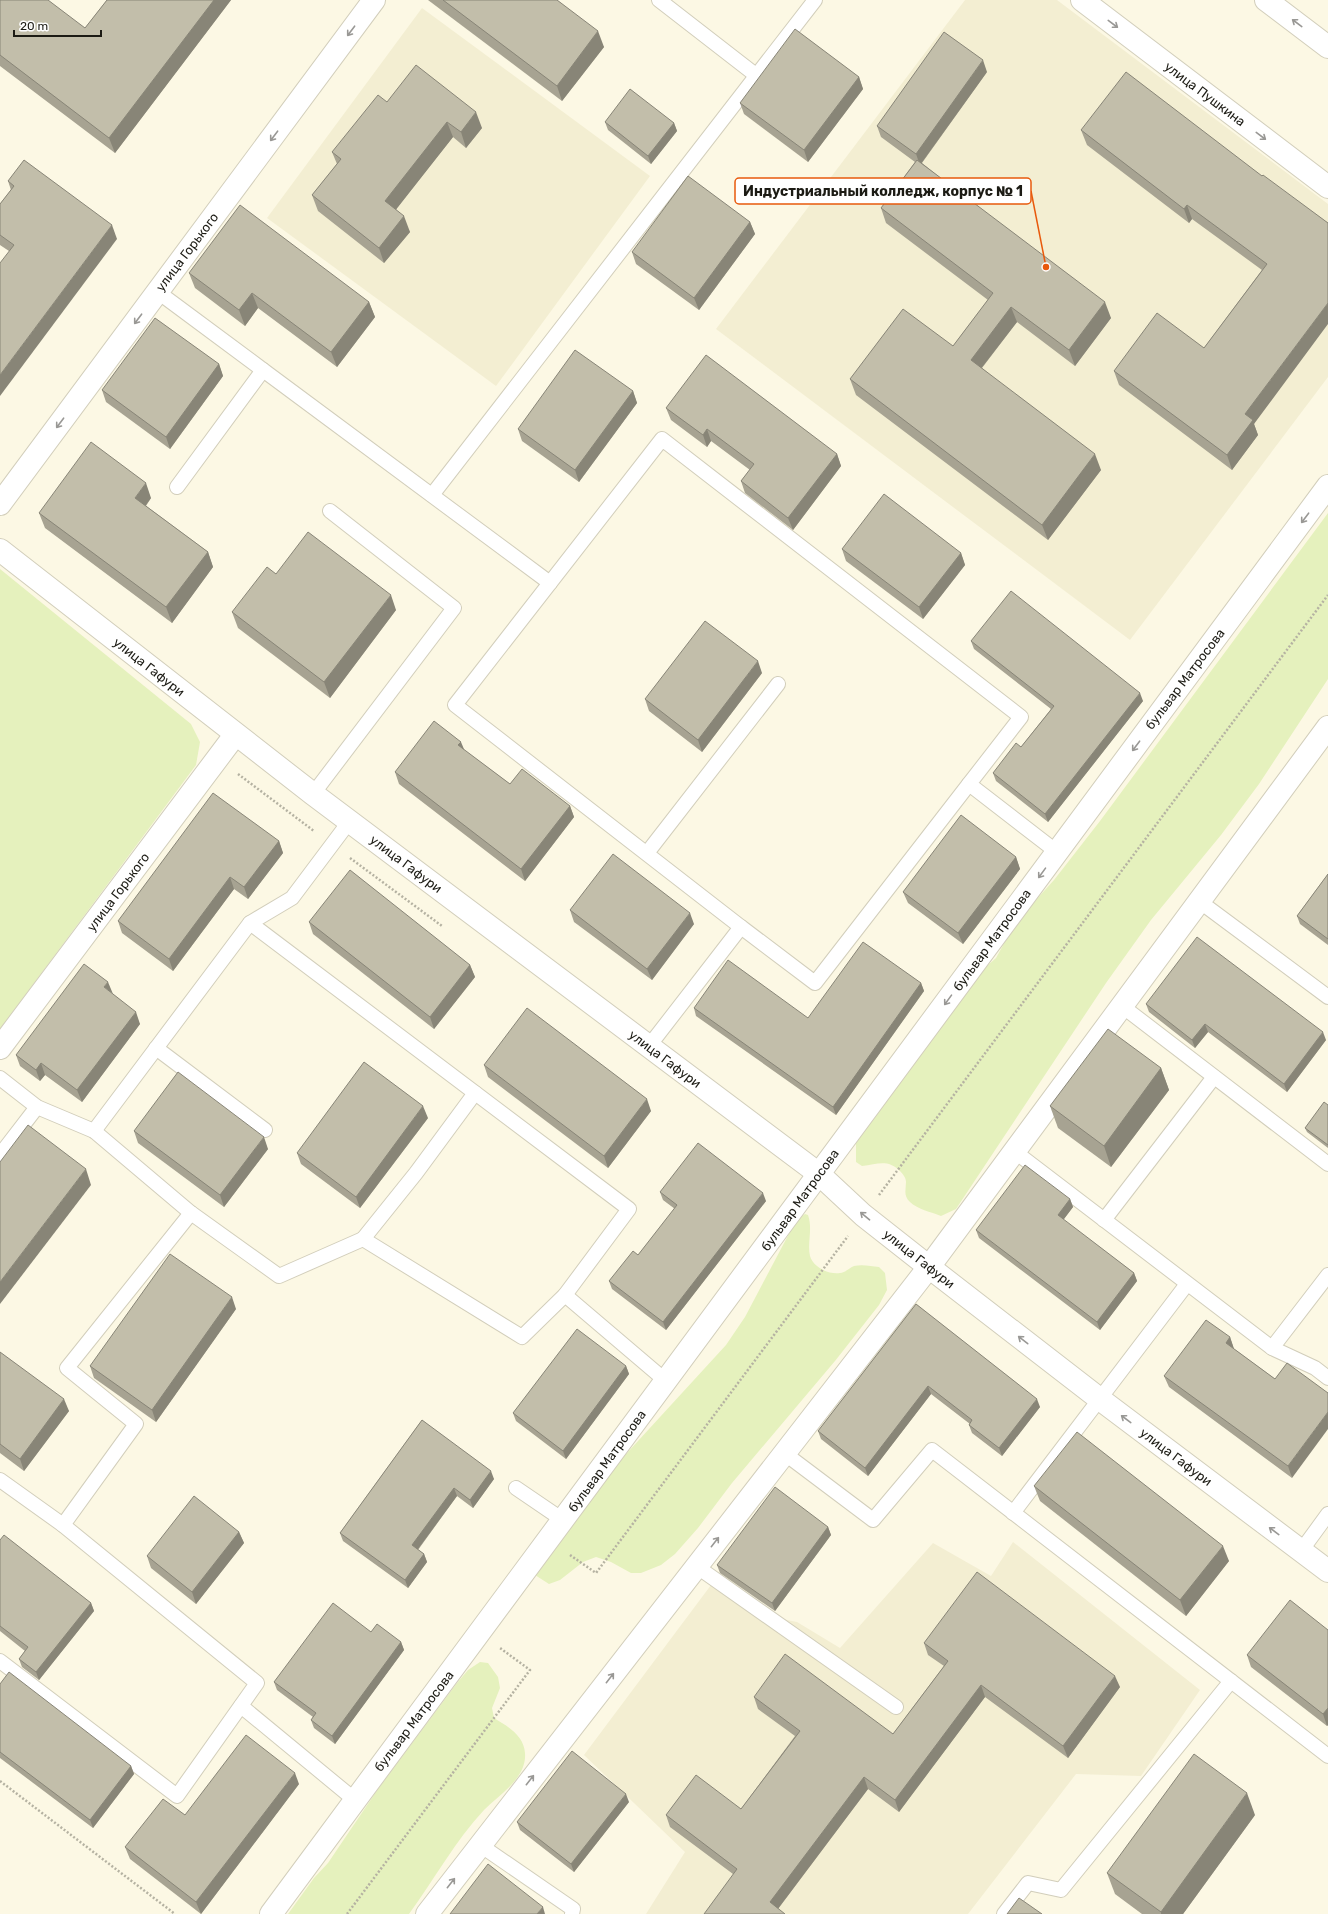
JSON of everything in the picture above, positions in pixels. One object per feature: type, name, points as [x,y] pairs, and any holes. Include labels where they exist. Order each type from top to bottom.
[{"type":"street","name":"улица Горького","points":[[0,504],[374,0]]},
{"type":"street","name":"улица Пушкина","points":[[1082,0],[1328,187]]},
{"type":"street","points":[[1266,0],[1328,47]]},
{"type":"street","name":"бульвар Матросова","points":[[272,1914],[1328,486]]},
{"type":"street","name":"улица Гафури","points":[[0,550],[235,735],[349,822],[819,1174],[864,1215],[929,1267],[1101,1400],[1328,1571]]},
{"type":"street","points":[[427,1914],[929,1267],[1328,727]]},
{"type":"street","name":"улица Горького","points":[[0,1048],[235,735]]},
{"type":"lane","points":[[659,0],[757,76]]},
{"type":"lane","points":[[432,494],[815,0]]},
{"type":"lane","points":[[158,292],[550,583]]},
{"type":"lane","points":[[177,486],[263,370]]},
{"type":"lane","points":[[662,439],[1021,717],[969,784],[815,983],[455,705],[662,439]]},
{"type":"lane","points":[[313,794],[454,608],[330,511]]},
{"type":"lane","points":[[647,853],[778,684]]},
{"type":"lane","points":[[969,784],[1057,852]]},
{"type":"lane","points":[[94,1131],[250,923],[292,898],[349,822]]},
{"type":"lane","points":[[1199,901],[1328,997]]},
{"type":"lane","points":[[250,923],[630,1209],[565,1294],[522,1337],[363,1239]]},
{"type":"lane","points":[[649,1046],[741,927]]},
{"type":"lane","points":[[1122,1006],[1328,1164]]},
{"type":"lane","points":[[156,1048],[265,1130]]},
{"type":"lane","points":[[1104,1220],[1214,1077]]},
{"type":"lane","points":[[0,1078],[38,1106],[94,1131],[191,1212],[279,1276],[363,1239],[416,1173],[475,1093]]},
{"type":"lane","points":[[0,1156],[38,1106]]},
{"type":"lane","points":[[1014,1151],[1272,1348],[1315,1368],[1328,1378]]},
{"type":"lane","points":[[63,1525],[136,1424],[68,1368],[191,1212]]},
{"type":"lane","points":[[1272,1348],[1328,1275]]},
{"type":"lane","points":[[1013,1513],[1101,1400],[1187,1284]]},
{"type":"lane","points":[[565,1294],[666,1381]]},
{"type":"lane","points":[[784,1453],[873,1520],[932,1450],[1328,1756]]},
{"type":"lane","points":[[0,1480],[63,1525],[256,1683],[177,1796],[0,1662]]},
{"type":"lane","points":[[516,1488],[563,1520]]},
{"type":"lane","points":[[1301,1550],[1328,1514]]},
{"type":"lane","points":[[696,1566],[896,1708]]},
{"type":"lane","points":[[1004,1914],[1028,1883],[1061,1890],[1231,1681]]},
{"type":"lane","points":[[241,1706],[356,1800]]},
{"type":"lane","points":[[480,1845],[573,1909],[572,1914]]},
{"type":"path","points":[[566,1560],[571,1554],[596,1573],[1328,595]]},
{"type":"path","points":[[347,1914],[530,1670],[500,1648],[505,1642]]},
{"type":"path","points":[[0,1781],[175,1914]]},
{"type":"shaded area","points":[[965,0],[1057,0],[1328,204],[1328,377],[1130,640],[716,329]]},
{"type":"shaded area","points":[[422,8],[650,176],[496,386],[267,218]]},
{"type":"shaded area","points":[[1013,1542],[1200,1690],[1141,1776],[1076,1774],[968,1914],[646,1914],[685,1852],[584,1755],[717,1577],[772,1617],[797,1622],[840,1648],[933,1543],[991,1576]]},
{"type":"green space","points":[[1328,513],[1328,679],[1259,784],[1221,835],[1151,920],[1106,983],[956,1209],[941,1216],[916,1207],[906,1197],[906,1182],[902,1173],[896,1167],[882,1163],[862,1166],[856,1162],[856,1143],[880,1106],[979,973],[996,958],[1012,929],[1054,880],[1100,821]]},
{"type":"green space","points":[[0,569],[191,724],[200,742],[196,765],[0,1029]]},
{"type":"green space","points":[[805,1214],[808,1215],[809,1220],[810,1256],[814,1264],[818,1267],[831,1273],[842,1273],[854,1266],[866,1265],[879,1267],[885,1273],[887,1290],[879,1305],[835,1361],[732,1483],[698,1528],[675,1554],[661,1565],[641,1573],[631,1573],[611,1562],[596,1557],[583,1562],[560,1580],[549,1584],[535,1575],[605,1477],[726,1345],[745,1317],[792,1228],[798,1219]]},
{"type":"green space","points":[[480,1662],[488,1663],[498,1677],[500,1688],[492,1708],[494,1718],[514,1732],[522,1741],[524,1747],[524,1762],[522,1770],[517,1778],[505,1792],[484,1810],[473,1822],[409,1914],[288,1914],[314,1878],[328,1863],[378,1789],[457,1683],[468,1670]]},
{"type":"building","points":[[0,0],[48,0],[85,28],[107,0],[214,0],[109,138],[0,55]]},
{"type":"building","points":[[443,0],[557,0],[598,31],[557,86]]},
{"type":"building","points":[[795,29],[859,77],[804,150],[740,103]]},
{"type":"building","points":[[944,32],[983,60],[916,154],[877,126]]},
{"type":"building","points":[[416,65],[476,112],[461,132],[447,122],[385,201],[404,216],[379,248],[312,195],[341,159],[332,152],[378,95],[387,102]]},
{"type":"building","points":[[1126,72],[1262,176],[1263,175],[1328,223],[1328,303],[1245,414],[1253,420],[1227,455],[1114,371],[1157,313],[1204,348],[1267,264],[1187,205],[1184,209],[1081,130]]},
{"type":"building","points":[[630,89],[674,123],[648,156],[605,122]]},
{"type":"building","points":[[24,160],[112,225],[0,375],[0,263],[14,245],[0,235],[0,204],[14,186],[8,181]]},
{"type":"building","points":[[917,160],[1105,302],[1069,350],[1011,307],[971,360],[1095,454],[1042,525],[850,379],[903,309],[953,346],[993,293],[881,208]]},
{"type":"building","points":[[688,176],[750,222],[694,298],[632,252]]},
{"type":"building","points":[[240,205],[369,302],[331,352],[252,293],[239,310],[189,273]]},
{"type":"building","points":[[155,318],[219,364],[166,437],[102,390]]},
{"type":"building","points":[[575,350],[633,391],[575,470],[518,429]]},
{"type":"building","points":[[706,355],[837,454],[788,518],[741,481],[754,464],[707,429],[703,435],[666,408]]},
{"type":"building","points":[[91,442],[146,483],[135,498],[208,552],[166,607],[39,513]]},
{"type":"building","points":[[884,494],[961,553],[919,607],[842,549]]},
{"type":"building","points":[[308,532],[391,595],[324,682],[232,612],[267,567],[276,574]]},
{"type":"building","points":[[1011,591],[1140,693],[1045,814],[993,773],[1016,743],[1021,747],[1054,706],[971,641]]},
{"type":"building","points":[[705,621],[758,661],[698,740],[645,699]]},
{"type":"building","points":[[434,721],[461,742],[458,745],[510,784],[522,769],[570,806],[521,869],[395,772]]},
{"type":"building","points":[[213,793],[279,841],[244,887],[230,877],[169,959],[118,921]]},
{"type":"building","points":[[961,815],[1016,857],[958,933],[903,892]]},
{"type":"building","points":[[613,854],[690,913],[647,969],[570,910]]},
{"type":"building","points":[[350,870],[470,965],[430,1017],[309,922]]},
{"type":"building","points":[[1328,874],[1328,939],[1297,916]]},
{"type":"building","points":[[1197,937],[1323,1032],[1284,1084],[1205,1024],[1192,1040],[1146,1004]]},
{"type":"building","points":[[863,942],[921,983],[833,1107],[694,1008],[728,960],[808,1018]]},
{"type":"building","points":[[84,964],[108,982],[104,987],[136,1012],[77,1090],[41,1063],[36,1070],[16,1055]]},
{"type":"building","points":[[527,1008],[647,1099],[604,1156],[484,1065]]},
{"type":"building","points":[[1108,1029],[1161,1068],[1104,1146],[1050,1106]]},
{"type":"building","points":[[364,1062],[423,1106],[356,1197],[297,1153]]},
{"type":"building","points":[[178,1072],[264,1137],[220,1195],[134,1131]]},
{"type":"building","points":[[1324,1102],[1328,1105],[1328,1145],[1305,1128]]},
{"type":"building","points":[[28,1125],[86,1169],[0,1282],[0,1162]]},
{"type":"building","points":[[698,1143],[763,1193],[663,1322],[609,1281],[633,1251],[638,1255],[677,1205],[660,1192]]},
{"type":"building","points":[[1025,1165],[1070,1199],[1058,1215],[1134,1273],[1097,1322],[976,1230]]},
{"type":"building","points":[[170,1254],[232,1297],[152,1410],[90,1366]]},
{"type":"building","points":[[916,1304],[1037,1399],[999,1448],[969,1425],[972,1420],[928,1386],[865,1468],[818,1431]]},
{"type":"building","points":[[1206,1320],[1230,1337],[1226,1343],[1275,1379],[1287,1363],[1328,1393],[1328,1412],[1288,1466],[1164,1376]]},
{"type":"building","points":[[577,1329],[626,1366],[563,1451],[513,1413]]},
{"type":"building","points":[[0,1352],[64,1399],[20,1459],[0,1444]]},
{"type":"building","points":[[422,1420],[491,1471],[470,1500],[454,1488],[412,1545],[424,1554],[405,1580],[340,1533]]},
{"type":"building","points":[[1077,1432],[1223,1546],[1180,1600],[1034,1486]]},
{"type":"building","points":[[775,1487],[828,1527],[772,1603],[717,1565]]},
{"type":"building","points":[[194,1496],[239,1532],[192,1592],[147,1556]]},
{"type":"building","points":[[4,1535],[91,1603],[36,1672],[19,1659],[28,1647],[0,1626],[0,1540]]},
{"type":"building","points":[[977,1572],[1115,1676],[1063,1746],[981,1685],[895,1800],[864,1777],[770,1902],[785,1914],[704,1914],[737,1869],[666,1815],[696,1775],[741,1809],[800,1731],[754,1697],[785,1654],[893,1734],[948,1661],[924,1643]]},
{"type":"building","points":[[1290,1600],[1328,1630],[1328,1708],[1323,1714],[1247,1655]]},
{"type":"building","points":[[333,1603],[371,1632],[377,1624],[401,1642],[332,1736],[311,1720],[316,1713],[274,1682]]},
{"type":"building","points":[[9,1672],[131,1766],[90,1820],[0,1752],[0,1684]]},
{"type":"building","points":[[246,1735],[295,1773],[196,1902],[125,1847],[163,1799],[185,1815]]},
{"type":"building","points":[[572,1751],[626,1794],[571,1864],[517,1822]]},
{"type":"building","points":[[1194,1754],[1247,1793],[1161,1912],[1107,1873]]},
{"type":"building","points":[[488,1864],[543,1907],[537,1914],[450,1914]]},
{"type":"building","points":[[1019,1898],[1042,1914],[1007,1914]]},
{"type":"place","name":"Индустриальный колледж, корпус № 1","points":[[1046,267]]}]
